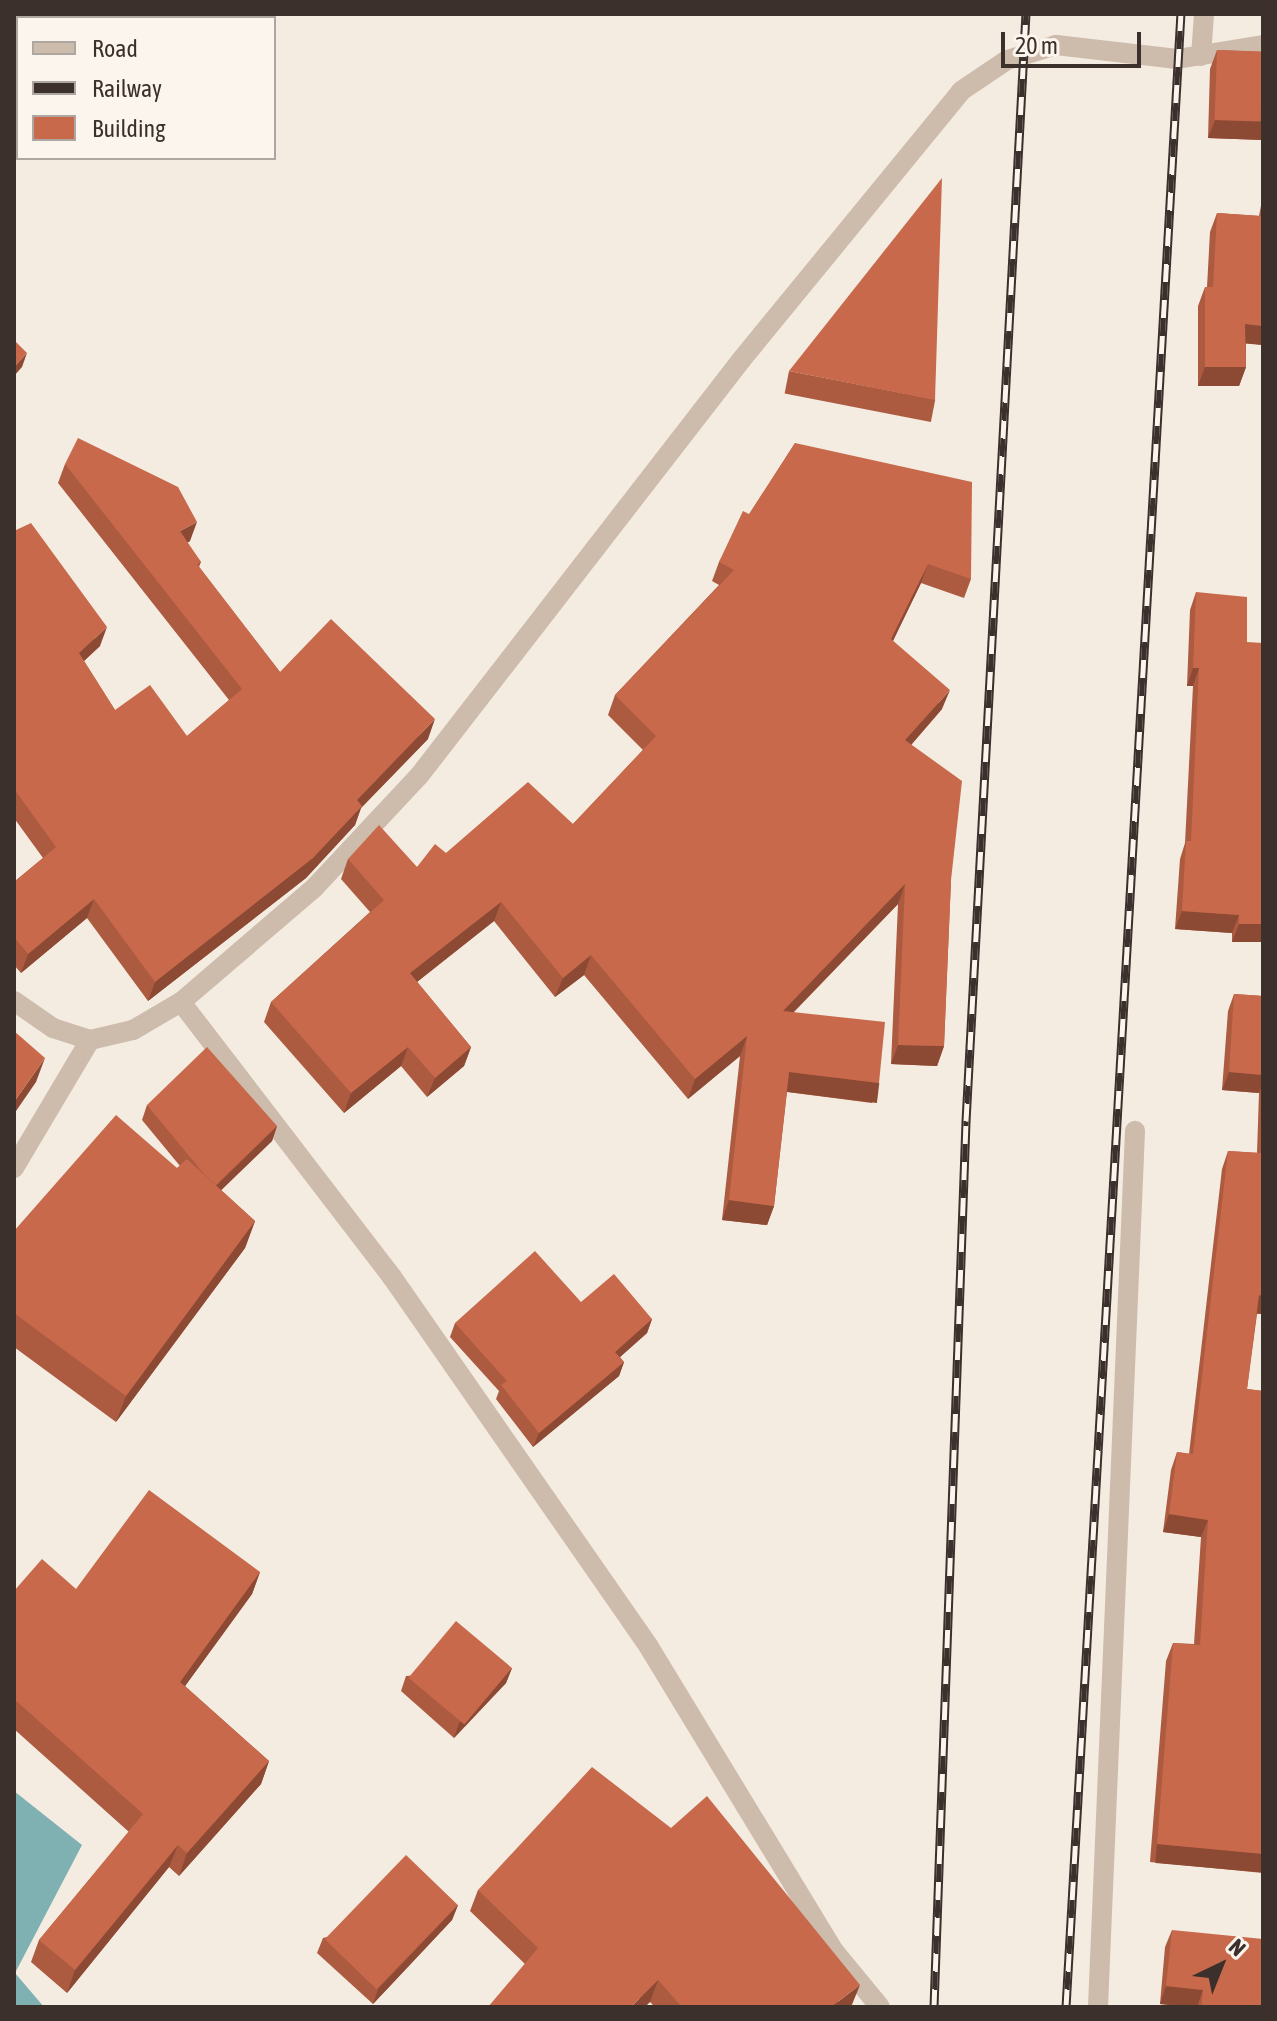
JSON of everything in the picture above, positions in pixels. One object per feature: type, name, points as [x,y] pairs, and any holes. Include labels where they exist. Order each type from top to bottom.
[{"type":"street","points":[[1201,56],[1204,14]]},
{"type":"street","points":[[14,1001],[53,1028],[90,1040],[133,1030],[181,1002],[315,887],[419,776],[742,359],[961,91],[1007,60],[1056,45],[1177,59],[1263,45]]},
{"type":"street","points":[[181,1002],[419,1316],[649,1647],[834,1951],[880,2007]]},
{"type":"street","points":[[14,1168],[90,1040]]},
{"type":"street","points":[[1098,2007],[1135,1131]]},
{"type":"water","points":[[14,1791],[82,1845],[15,1973],[44,2007],[14,2007]]},
{"type":"building","points":[[1217,50],[1263,52],[1261,122],[1215,120]]},
{"type":"building","points":[[942,178],[935,400],[789,371]]},
{"type":"building","points":[[1263,210],[1263,326],[1245,324],[1246,367],[1205,367],[1205,287],[1213,287],[1217,213],[1262,216]]},
{"type":"building","points":[[14,340],[27,353],[14,367]]},
{"type":"building","points":[[78,438],[178,487],[197,522],[180,531],[201,562],[197,564],[280,672],[331,619],[435,719],[357,800],[362,806],[313,858],[155,982],[94,899],[28,954],[14,937],[14,882],[56,847],[14,789],[14,531],[31,523],[107,627],[79,653],[115,710],[150,685],[187,736],[242,689],[65,464]]},
{"type":"building","points":[[795,443],[972,482],[971,579],[928,564],[891,639],[950,690],[905,740],[962,781],[951,880],[944,1046],[898,1045],[905,884],[783,1011],[885,1022],[879,1083],[789,1072],[774,1206],[729,1200],[747,1036],[695,1079],[591,955],[563,978],[501,902],[410,973],[471,1047],[435,1078],[408,1047],[351,1093],[271,1002],[384,900],[348,859],[379,825],[417,867],[435,844],[446,853],[528,782],[573,824],[656,736],[615,695],[734,570],[719,562],[743,511],[749,514]]},
{"type":"building","points":[[1196,592],[1247,597],[1247,642],[1263,643],[1263,924],[1239,924],[1239,915],[1182,911],[1186,841],[1191,841],[1199,668],[1193,668]]},
{"type":"building","points":[[1234,994],[1263,996],[1263,1075],[1229,1072]]},
{"type":"building","points":[[14,1031],[45,1058],[14,1102]]},
{"type":"building","points":[[207,1047],[277,1126],[216,1185],[147,1105]]},
{"type":"building","points":[[116,1115],[177,1168],[187,1159],[255,1221],[126,1396],[14,1313],[14,1231]]},
{"type":"building","points":[[1228,1151],[1263,1153],[1263,1296],[1259,1295],[1247,1389],[1263,1391],[1263,1854],[1157,1844],[1173,1643],[1200,1645],[1208,1520],[1169,1514],[1177,1452],[1193,1454]]},
{"type":"building","points":[[535,1251],[581,1302],[614,1274],[652,1319],[615,1352],[624,1362],[539,1433],[501,1385],[507,1381],[455,1323]]},
{"type":"building","points":[[149,1490],[260,1572],[180,1682],[269,1761],[187,1853],[178,1845],[75,1970],[39,1940],[143,1814],[14,1699],[14,1591],[42,1559],[76,1589]]},
{"type":"building","points":[[456,1621],[512,1668],[464,1725],[408,1678]]},
{"type":"building","points":[[592,1767],[671,1828],[707,1796],[860,1985],[831,2007],[682,2007],[658,1980],[631,2007],[488,2007],[538,1948],[478,1890]]},
{"type":"building","points":[[406,1855],[458,1905],[377,1989],[325,1939]]},
{"type":"building","points":[[1172,1930],[1263,1939],[1263,2007],[1201,2007],[1203,1990],[1166,1986]]},
{"type":"railway","points":[[934,2007],[966,1121],[1026,14]]},
{"type":"railway","points":[[1066,2007],[1181,14]]}]
